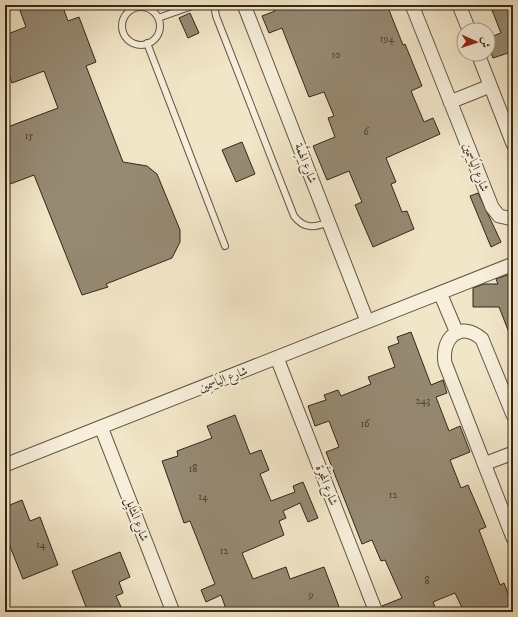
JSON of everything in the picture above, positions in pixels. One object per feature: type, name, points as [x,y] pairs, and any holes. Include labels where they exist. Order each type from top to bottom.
[{"type":"street","name":"شارع الهِمَّة","points":[[244,5],[367,321]]},
{"type":"street","name":"شارع اليَاسمِين","points":[[412,5],[492,207],[499,216],[513,219]]},
{"type":"street","points":[[459,5],[465,22]]},
{"type":"street","points":[[481,62],[513,144]]},
{"type":"street","points":[[450,102],[490,86]]},
{"type":"street","name":"شارع اليَاسمِين","points":[[5,465],[513,264]]},
{"type":"street","points":[[440,293],[457,333]]},
{"type":"street","points":[[513,415],[482,339],[470,332],[457,333],[452,336],[445,346],[445,363],[513,538]]},
{"type":"street","name":"شارع المَجَرَّة","points":[[277,358],[376,612]]},
{"type":"street","name":"شارع المَثَايِل","points":[[100,427],[172,612]]},
{"type":"street","points":[[484,464],[513,453]]},
{"type":"lane","points":[[158,18],[195,5]]},
{"type":"lane","points":[[214,5],[216,16],[294,216],[303,225],[310,227],[319,226],[329,222]]},
{"type":"lane","points":[[144,7],[155,13],[158,18],[160,24],[157,36],[147,44],[141,45],[130,41],[123,31],[124,18],[132,10],[144,7]]},
{"type":"lane","points":[[147,44],[225,246]]},
{"type":"building","points":[[18,5],[62,5],[68,21],[79,17],[96,62],[86,66],[123,162],[147,166],[157,174],[180,230],[180,242],[172,258],[106,284],[108,287],[82,295],[34,175],[5,186],[5,128],[58,108],[44,71],[12,83],[5,64],[5,35],[26,27]]},
{"type":"building","points":[[273,5],[387,5],[422,86],[411,91],[424,122],[433,118],[440,134],[386,158],[396,182],[391,184],[402,212],[407,211],[414,229],[373,247],[355,205],[362,202],[349,171],[327,180],[313,146],[335,137],[328,118],[334,116],[324,92],[309,97],[282,28],[269,33],[262,16],[275,11]]},
{"type":"building","points":[[490,5],[513,5],[513,62],[508,53],[496,57],[496,35],[501,33]]},
{"type":"building","points":[[190,13],[199,33],[188,38],[179,18]]},
{"type":"building","points":[[242,142],[255,174],[236,182],[222,150]]},
{"type":"building","points":[[478,193],[501,242],[491,247],[470,196]]},
{"type":"building","points":[[513,273],[512,340],[499,307],[473,307],[473,288],[484,284],[498,284],[496,279]]},
{"type":"building","points":[[411,332],[431,385],[443,380],[447,393],[436,397],[449,431],[460,426],[470,452],[450,460],[461,488],[468,485],[486,527],[479,530],[500,585],[504,583],[513,607],[513,612],[464,612],[455,593],[433,602],[437,612],[384,612],[382,606],[402,598],[385,560],[381,561],[372,540],[362,544],[326,452],[339,447],[329,421],[315,426],[308,406],[326,400],[324,395],[338,390],[341,396],[371,384],[368,377],[395,367],[388,347],[399,343],[397,337]]},
{"type":"building","points":[[235,415],[250,454],[261,450],[269,470],[260,474],[271,501],[295,492],[293,486],[303,482],[318,518],[308,522],[300,503],[283,511],[286,518],[279,521],[284,535],[242,553],[253,579],[286,567],[290,579],[324,567],[341,612],[227,612],[221,595],[206,602],[201,590],[215,584],[190,521],[184,523],[162,461],[178,456],[177,451],[212,438],[207,426]]},
{"type":"building","points":[[22,500],[30,521],[40,517],[58,565],[23,579],[5,534],[5,507]]},
{"type":"building","points":[[120,552],[130,577],[119,582],[123,593],[116,596],[121,607],[108,612],[88,612],[72,571]]}]
